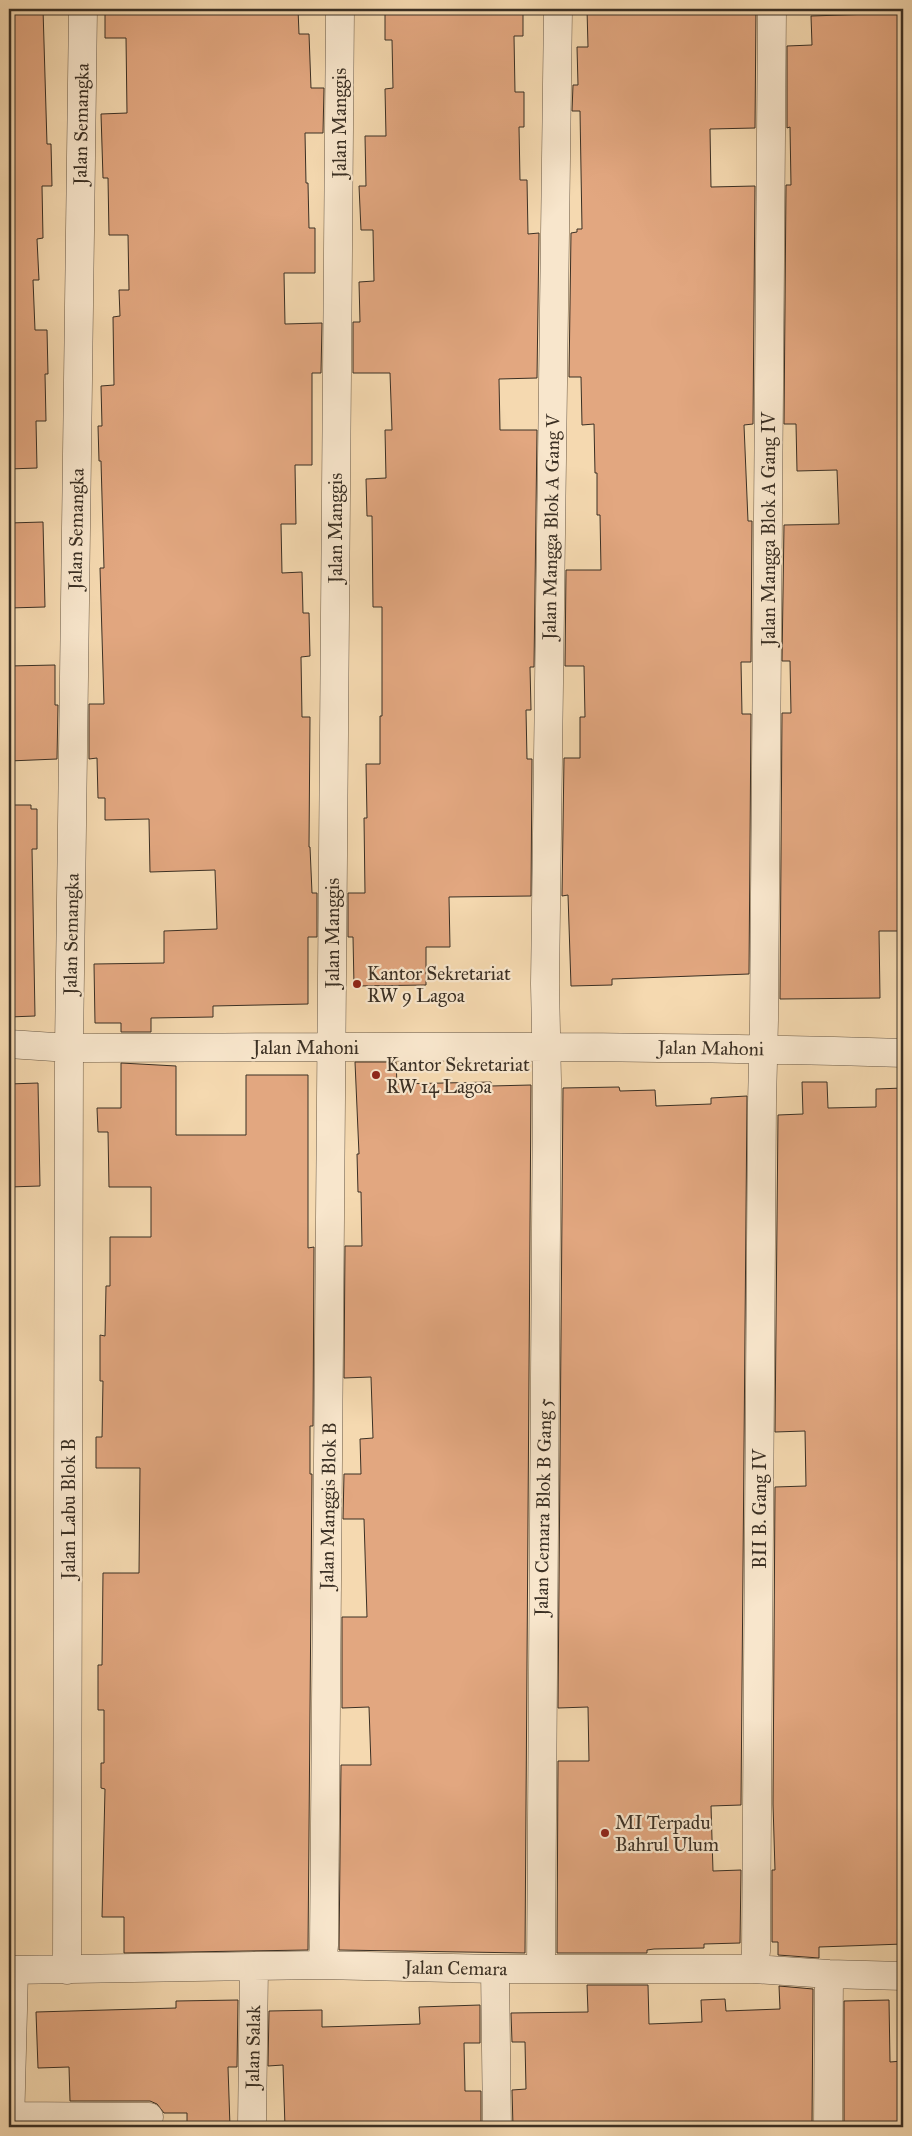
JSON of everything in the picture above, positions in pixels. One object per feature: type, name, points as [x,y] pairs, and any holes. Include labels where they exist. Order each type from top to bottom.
[{"type":"street","name":"Jalan Semangka","points":[[69,1048],[83,9]]},
{"type":"street","name":"Jalan Manggis","points":[[332,1047],[340,9]]},
{"type":"street","name":"Jalan Mangga Blok A Gang V","points":[[546,1046],[545,984],[558,9]]},
{"type":"street","name":"Jalan Mangga Blok A Gang IV","points":[[762,1048],[772,9]]},
{"type":"street","name":"Jalan Mahoni","points":[[9,1044],[69,1048],[546,1046],[762,1048],[903,1053]]},
{"type":"street","name":"Jalan Cemara Blok B Gang 5","points":[[541,1968],[546,1046]]},
{"type":"street","name":"Jalan Manggis Blok B","points":[[322,1965],[332,1047]]},
{"type":"street","name":"Jalan Labu Blok B","points":[[67,1970],[69,1048]]},
{"type":"street","name":"BII B. Gang IV","points":[[754,1969],[756,1940],[762,1048]]},
{"type":"street","name":"Jalan Cemara","points":[[12,1971],[322,1965],[496,1969],[754,1969],[903,1976]]},
{"type":"street","name":"Jalan Salak","points":[[252,2127],[254,1966]]},
{"type":"street","points":[[496,1969],[497,2127]]},
{"type":"street","points":[[12,1971],[10,2122],[149,2117]]},
{"type":"street","points":[[828,2127],[829,1974]]},
{"type":"building","points":[[43,9],[47,144],[51,144],[52,186],[42,186],[43,238],[37,239],[39,280],[33,280],[35,330],[47,330],[48,374],[45,374],[46,421],[36,421],[37,468],[9,469],[9,10]]},
{"type":"building","points":[[105,9],[298,9],[299,34],[309,34],[311,88],[324,88],[323,133],[305,133],[309,228],[315,228],[315,273],[284,273],[285,324],[322,323],[321,373],[312,373],[312,465],[295,465],[296,524],[281,524],[282,573],[302,572],[303,613],[309,613],[310,656],[301,657],[302,717],[310,717],[309,847],[312,893],[317,893],[317,937],[308,937],[308,1004],[213,1006],[213,1017],[151,1018],[151,1032],[121,1032],[121,1023],[95,1023],[94,964],[164,963],[164,931],[217,929],[215,870],[150,872],[149,819],[105,820],[105,798],[98,798],[97,758],[89,759],[89,704],[104,704],[100,568],[104,568],[101,461],[99,461],[98,426],[102,426],[101,386],[114,385],[113,317],[120,316],[119,290],[129,290],[128,235],[109,235],[108,178],[103,178],[101,114],[127,113],[126,38],[105,38]]},
{"type":"building","points":[[385,9],[523,9],[523,36],[514,36],[515,92],[524,92],[524,127],[519,127],[520,180],[527,180],[528,234],[539,233],[537,378],[499,379],[500,430],[537,430],[534,667],[530,667],[531,710],[526,710],[527,759],[532,759],[531,896],[449,897],[450,947],[426,947],[426,985],[354,986],[353,937],[348,937],[348,893],[365,893],[364,818],[367,818],[366,764],[380,764],[380,716],[382,716],[382,607],[373,607],[372,516],[367,516],[366,479],[386,478],[385,430],[392,430],[390,373],[353,373],[353,322],[360,322],[359,282],[374,281],[373,230],[361,230],[359,186],[366,186],[365,136],[386,136],[385,89],[393,88],[392,40],[385,40]]},
{"type":"building","points":[[587,9],[756,9],[755,128],[710,129],[711,187],[755,186],[753,424],[744,425],[748,521],[752,521],[751,662],[741,662],[742,714],[751,714],[749,974],[612,979],[612,985],[571,986],[568,895],[562,896],[564,758],[580,758],[580,717],[585,717],[584,666],[565,666],[566,570],[601,570],[600,515],[597,515],[594,424],[582,425],[581,377],[569,377],[571,233],[577,232],[577,229],[582,229],[580,111],[572,111],[573,85],[578,85],[577,47],[588,47]]},
{"type":"building","points":[[903,13],[903,931],[879,931],[880,998],[780,999],[782,713],[791,713],[790,661],[782,661],[784,525],[839,524],[837,470],[797,471],[796,424],[784,424],[786,185],[791,185],[790,127],[787,128],[787,46],[812,45],[811,16]]},
{"type":"building","points":[[43,522],[45,607],[9,608],[9,523]]},
{"type":"building","points":[[55,665],[55,705],[58,705],[57,759],[9,761],[9,666]]},
{"type":"building","points":[[9,805],[31,805],[31,809],[37,809],[37,849],[32,849],[35,1016],[9,1017]]},
{"type":"building","points":[[355,1062],[396,1062],[397,1084],[491,1082],[491,1086],[531,1085],[525,1953],[339,1950],[341,1765],[371,1765],[369,1707],[342,1708],[342,1617],[367,1617],[364,1519],[343,1519],[344,1474],[361,1474],[360,1439],[373,1438],[371,1377],[344,1378],[345,1246],[362,1246],[361,1192],[358,1192],[357,1154],[359,1154]]},
{"type":"building","points":[[121,1063],[176,1066],[176,1135],[246,1135],[246,1075],[308,1075],[308,1248],[314,1247],[313,1426],[310,1426],[310,1474],[312,1474],[308,1950],[124,1953],[124,1917],[102,1917],[105,1789],[101,1788],[101,1763],[104,1763],[104,1710],[98,1710],[98,1665],[102,1665],[103,1573],[139,1573],[140,1468],[96,1468],[96,1437],[102,1437],[103,1381],[100,1381],[100,1335],[105,1336],[106,1286],[110,1286],[110,1237],[151,1237],[151,1187],[109,1187],[108,1132],[98,1132],[97,1108],[121,1108]]},
{"type":"building","points":[[802,1082],[827,1082],[828,1108],[876,1107],[876,1089],[903,1088],[903,1944],[819,1947],[819,1958],[778,1955],[778,1942],[772,1942],[772,1870],[775,1870],[773,1804],[775,1487],[806,1486],[805,1431],[775,1432],[778,1115],[803,1114]]},
{"type":"building","points":[[38,1083],[40,1186],[9,1187],[9,1084]]},
{"type":"building","points":[[619,1087],[620,1091],[655,1090],[656,1106],[711,1104],[711,1098],[747,1096],[741,1805],[711,1806],[713,1871],[741,1870],[740,1943],[704,1944],[704,1948],[654,1949],[647,1950],[647,1953],[557,1953],[558,1761],[589,1761],[588,1707],[558,1708],[563,1088]]},
{"type":"building","points":[[587,1985],[648,1985],[649,2024],[702,2022],[701,2000],[725,1999],[726,2011],[780,2009],[779,1986],[813,1989],[812,2127],[513,2127],[512,2090],[526,2089],[525,2042],[512,2042],[511,2013],[588,2012]]},
{"type":"building","points":[[238,2000],[237,2067],[228,2067],[230,2127],[187,2127],[187,2113],[164,2113],[157,2104],[150,2101],[70,2101],[69,2067],[38,2068],[36,2012],[176,2008],[176,2001]]},
{"type":"building","points":[[889,2000],[890,2062],[903,2061],[903,2127],[844,2127],[844,2001]]},
{"type":"building","points":[[480,2005],[480,2043],[464,2043],[465,2091],[481,2091],[481,2127],[285,2127],[283,2065],[268,2066],[269,2011],[322,2010],[322,2027],[420,2024],[419,2007]]},
{"type":"place","name":"Kantor Sekretariat RW 9 Lagoa","points":[[357,984]]},
{"type":"place","name":"Kantor Sekretariat RW 14 Lagoa","points":[[376,1075]]},
{"type":"place","name":"MI Terpadu Bahrul Ulum","points":[[605,1833]]}]
